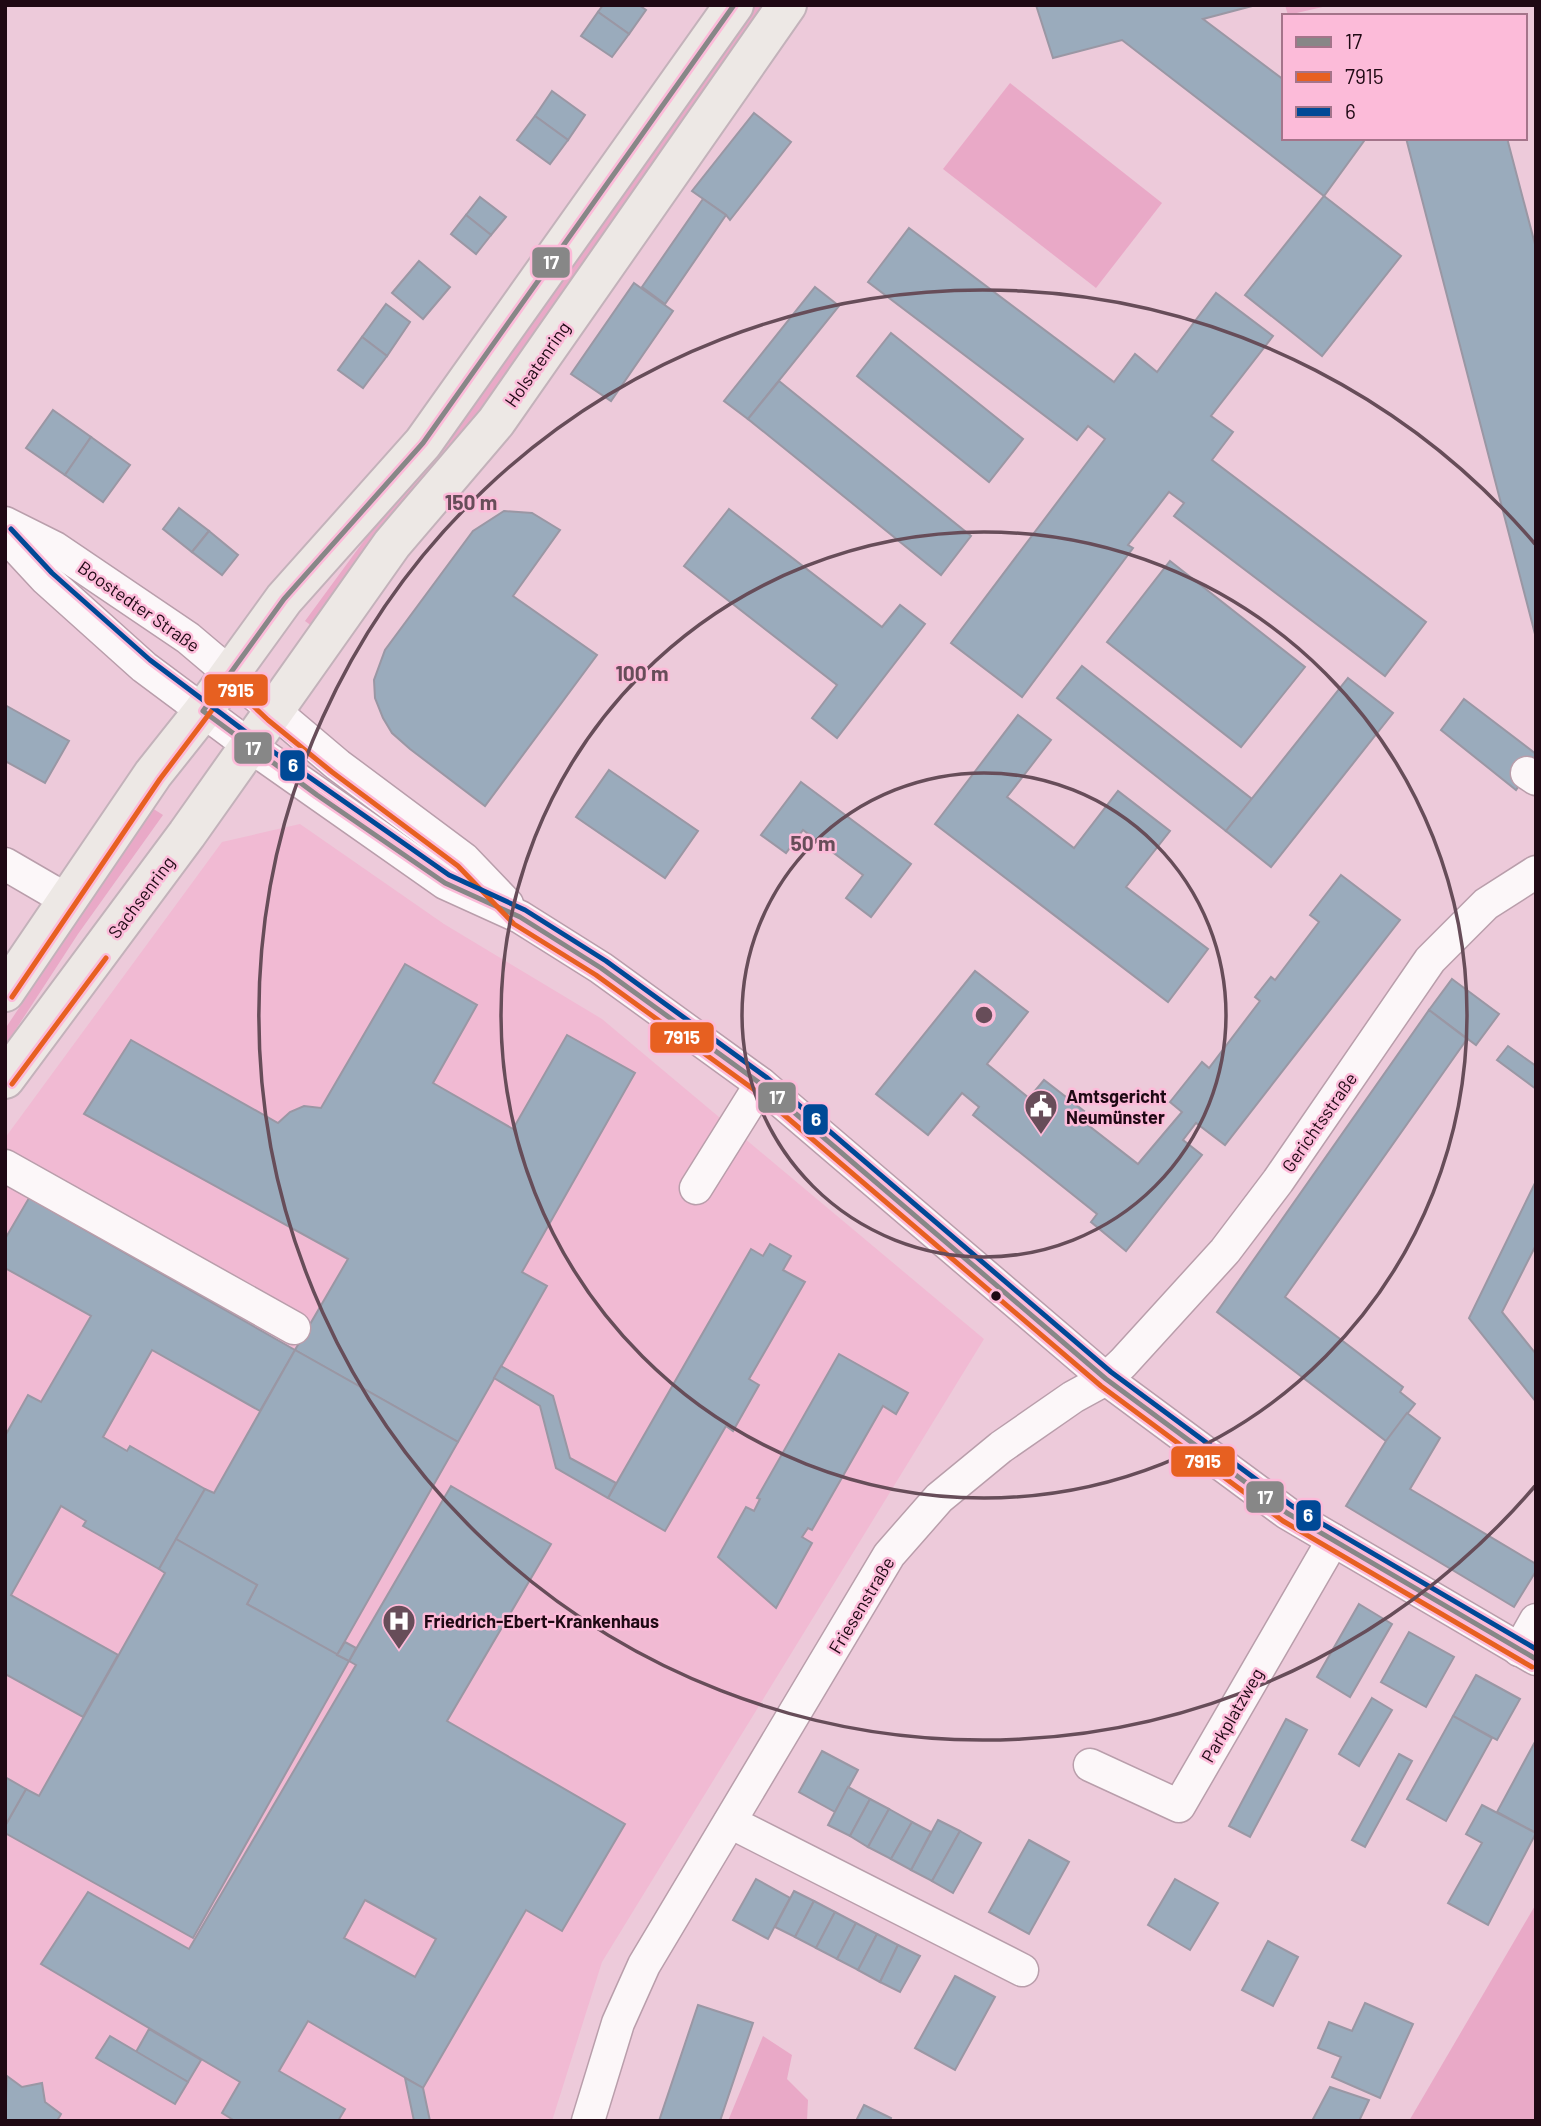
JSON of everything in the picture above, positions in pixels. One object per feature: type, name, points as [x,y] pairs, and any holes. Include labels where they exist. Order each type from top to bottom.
[{"type":"main road","points":[[5,992],[152,774],[203,711],[284,599],[423,443],[734,5]]},
{"type":"main road","name":"Holsatenring","points":[[274,713],[392,544],[496,422],[787,5]]},
{"type":"main road","name":"Sachsenring","points":[[5,1079],[274,713]]},
{"type":"street","name":"Boostedter Straße","points":[[5,523],[55,548],[188,638],[338,765],[464,859],[520,917]]},
{"type":"street","name":"Boostedter Straße","points":[[5,535],[46,579],[144,667],[250,746],[445,883],[520,917],[601,968],[761,1084],[1106,1379],[1287,1513],[1527,1655]]},
{"type":"street","points":[[5,864],[67,900]]},
{"type":"street","name":"Gerichtsstraße","points":[[1106,1379],[1170,1314],[1226,1251],[1278,1181],[1430,960],[1486,904],[1536,872]]},
{"type":"street","points":[[696,1188],[761,1084]]},
{"type":"street","points":[[5,1166],[294,1328]]},
{"type":"street","name":"Friesenstraße","points":[[587,2121],[618,2023],[644,1965],[889,1555],[939,1499],[1001,1447],[1073,1397],[1106,1379]]},
{"type":"street","name":"Parkplatzweg","points":[[1090,1765],[1179,1806],[1333,1540]]},
{"type":"street","points":[[1527,1655],[1536,1620]]},
{"type":"street","points":[[730,1822],[1022,1970]]},
{"type":"shaded area","points":[[756,5],[768,5],[456,444],[316,629],[305,621],[374,527],[445,445]]},
{"type":"shaded area","points":[[1285,5],[1331,5],[1292,14],[1288,14]]},
{"type":"shaded area","points":[[1010,83],[1162,203],[1096,288],[943,169]]},
{"type":"shaded area","points":[[152,808],[163,815],[78,934],[5,1046],[5,1029]]},
{"type":"shaded area","name":"Friedrich-Ebert-Krankenhaus","points":[[300,824],[444,924],[602,1019],[984,1339],[602,1962],[552,2121],[5,2121],[5,1138],[222,842]]},
{"type":"shaded area","points":[[1536,1904],[1536,2121],[1409,2121]]},
{"type":"shaded area","points":[[763,2036],[792,2055],[787,2079],[808,2100],[807,2121],[728,2121]]},
{"type":"building","points":[[603,5],[639,5],[646,10],[629,34],[598,12]]},
{"type":"building","points":[[1036,5],[1256,5],[1203,19],[1282,78],[1282,140],[1364,141],[1324,196],[1122,40],[1053,58]]},
{"type":"building","points":[[598,12],[629,34],[612,57],[581,36]]},
{"type":"building","points":[[552,91],[585,115],[568,140],[535,116]]},
{"type":"building","points":[[754,113],[791,142],[730,220],[692,191]]},
{"type":"building","points":[[535,116],[568,140],[550,164],[517,140]]},
{"type":"building","points":[[1407,140],[1508,140],[1536,248],[1536,638]]},
{"type":"building","points":[[1324,196],[1401,256],[1322,356],[1245,295]]},
{"type":"building","points":[[480,197],[506,217],[491,235],[466,215]]},
{"type":"building","points":[[703,199],[726,215],[665,304],[642,287]]},
{"type":"building","points":[[466,215],[491,235],[476,254],[451,234]]},
{"type":"building","points":[[909,228],[1114,382],[1135,354],[1157,372],[1216,293],[1273,336],[1211,416],[1233,432],[1212,460],[1426,622],[1385,676],[1174,516],[1184,503],[1169,492],[1128,545],[1133,548],[1022,697],[951,643],[1105,439],[1088,426],[1077,440],[868,282]]},
{"type":"building","points":[[419,261],[450,287],[423,319],[392,293]]},
{"type":"building","points":[[634,283],[673,311],[611,401],[571,374]]},
{"type":"building","points":[[815,287],[839,306],[748,419],[724,401]]},
{"type":"building","points":[[386,304],[410,322],[387,356],[362,337]]},
{"type":"building","points":[[891,333],[1023,439],[989,482],[857,376]]},
{"type":"building","points":[[362,337],[387,356],[363,388],[338,370]]},
{"type":"building","points":[[779,381],[971,536],[941,575],[748,419]]},
{"type":"building","points":[[53,410],[91,437],[65,475],[26,448]]},
{"type":"building","points":[[91,437],[130,465],[103,502],[65,475]]},
{"type":"building","points":[[179,508],[209,531],[192,552],[163,529]]},
{"type":"building","points":[[729,509],[882,627],[900,605],[925,624],[837,738],[812,718],[837,685],[684,566]]},
{"type":"building","points":[[504,511],[532,513],[560,530],[513,596],[597,655],[485,806],[392,733],[375,698],[374,680],[385,650],[473,531]]},
{"type":"building","points":[[209,531],[238,555],[222,575],[192,552]]},
{"type":"building","points":[[1170,561],[1305,667],[1241,747],[1107,642]]},
{"type":"building","points":[[1082,666],[1252,799],[1226,831],[1057,698]]},
{"type":"building","points":[[1348,678],[1393,713],[1271,867],[1226,831]]},
{"type":"building","points":[[1464,699],[1536,754],[1536,761],[1516,790],[1441,730]]},
{"type":"building","points":[[5,705],[69,741],[45,783],[5,761]]},
{"type":"building","points":[[1018,715],[1051,740],[1007,797],[1074,848],[1118,791],[1170,831],[1126,887],[1208,949],[1168,1002],[935,824]]},
{"type":"building","points":[[609,770],[698,831],[665,878],[576,817]]},
{"type":"building","points":[[801,782],[911,864],[871,917],[846,898],[863,875],[803,830],[786,853],[761,835]]},
{"type":"building","points":[[1341,875],[1400,920],[1225,1145],[1196,1123],[1183,1140],[1202,1155],[1126,1251],[1091,1222],[1097,1214],[973,1115],[979,1107],[962,1093],[928,1135],[876,1094],[975,971],[1028,1012],[987,1064],[1029,1098],[1044,1080],[1084,1111],[1079,1118],[1138,1164],[1182,1112],[1170,1102],[1202,1062],[1209,1068],[1260,1001],[1255,997],[1271,977],[1275,980],[1319,922],[1310,915]]},
{"type":"building","points":[[405,964],[477,1005],[433,1083],[513,1129],[567,1035],[635,1073],[522,1272],[547,1286],[458,1442],[295,1350],[348,1259],[84,1114],[131,1040],[278,1123],[290,1112],[304,1106],[321,1108]]},
{"type":"building","points":[[1452,979],[1499,1014],[1476,1045],[1429,1010]]},
{"type":"building","points":[[1429,1010],[1467,1039],[1285,1297],[1403,1387],[1400,1392],[1415,1404],[1386,1441],[1217,1312]]},
{"type":"building","points":[[1508,1046],[1536,1066],[1536,1089],[1497,1060]]},
{"type":"building","points":[[1536,1181],[1536,1245],[1502,1312],[1536,1354],[1536,1402],[1469,1318]]},
{"type":"building","points":[[29,1198],[295,1350],[260,1411],[152,1350],[103,1437],[127,1451],[130,1446],[205,1489],[159,1569],[83,1526],[86,1521],[61,1506],[11,1595],[118,1655],[83,1717],[5,1674],[5,1436],[28,1395],[41,1402],[91,1316],[5,1268],[5,1239]]},
{"type":"building","points":[[770,1244],[791,1256],[783,1270],[805,1282],[749,1379],[759,1385],[733,1431],[726,1426],[665,1531],[608,1498],[751,1249],[763,1256]]},
{"type":"building","points":[[295,1350],[458,1442],[337,1655],[247,1604],[257,1585],[176,1539],[205,1489],[214,1493]]},
{"type":"building","points":[[839,1354],[908,1393],[896,1414],[883,1406],[812,1530],[808,1528],[802,1537],[812,1543],[776,1608],[718,1557],[746,1507],[754,1511],[760,1499],[757,1498]]},
{"type":"building","points":[[501,1366],[553,1396],[570,1458],[616,1483],[608,1498],[556,1468],[540,1406],[494,1378]]},
{"type":"building","points":[[1407,1413],[1440,1438],[1410,1489],[1536,1564],[1536,1571],[1514,1607],[1346,1506],[1386,1441]]},
{"type":"building","points":[[451,1486],[551,1544],[447,1721],[625,1824],[562,1931],[526,1910],[423,2088],[308,2021],[279,2071],[345,2109],[338,2121],[235,2121],[222,2113],[240,2082],[41,1964],[88,1892],[189,1949],[356,1665],[349,1661]],"holes":[[[365,1900],[436,1939],[415,1977],[344,1938]]]},
{"type":"building","points":[[176,1539],[257,1585],[247,1604],[349,1661],[193,1938],[5,1833],[5,1826],[26,1789],[39,1796],[165,1573],[159,1569]]},
{"type":"building","points":[[1359,1604],[1392,1624],[1350,1697],[1317,1677]]},
{"type":"building","points":[[1409,1632],[1454,1657],[1426,1707],[1381,1682]]},
{"type":"building","points":[[345,1642],[356,1648],[349,1661],[337,1655]]},
{"type":"building","points":[[1476,1675],[1520,1699],[1497,1740],[1453,1716]]},
{"type":"building","points":[[1372,1698],[1392,1710],[1359,1766],[1339,1754]]},
{"type":"building","points":[[1453,1716],[1492,1738],[1446,1821],[1407,1799]]},
{"type":"building","points":[[1286,1719],[1307,1730],[1250,1837],[1229,1826]]},
{"type":"building","points":[[1536,1740],[1536,1833],[1497,1812]]},
{"type":"building","points":[[822,1751],[858,1770],[835,1812],[799,1792]]},
{"type":"building","points":[[1399,1754],[1412,1761],[1365,1847],[1352,1840]]},
{"type":"building","points":[[5,1777],[26,1789],[5,1826]]},
{"type":"building","points":[[848,1787],[870,1799],[850,1836],[828,1825]]},
{"type":"building","points":[[870,1799],[889,1809],[868,1847],[850,1836]]},
{"type":"building","points":[[1482,1805],[1536,1833],[1488,1925],[1448,1903],[1482,1843],[1466,1834]]},
{"type":"building","points":[[889,1809],[912,1822],[891,1859],[868,1847]]},
{"type":"building","points":[[938,1820],[960,1831],[932,1881],[911,1870]]},
{"type":"building","points":[[912,1822],[931,1832],[911,1870],[891,1859]]},
{"type":"building","points":[[960,1831],[981,1843],[953,1893],[932,1881]]},
{"type":"building","points":[[1029,1840],[1069,1862],[1029,1934],[989,1912]]},
{"type":"building","points":[[756,1879],[790,1898],[768,1939],[733,1920]]},
{"type":"building","points":[[1175,1879],[1218,1903],[1190,1950],[1148,1925]]},
{"type":"building","points":[[794,1891],[814,1901],[795,1937],[775,1927]]},
{"type":"building","points":[[814,1901],[835,1912],[816,1948],[795,1937]]},
{"type":"building","points":[[835,1912],[856,1923],[837,1959],[816,1948]]},
{"type":"building","points":[[856,1923],[877,1934],[858,1970],[837,1959]]},
{"type":"building","points":[[877,1934],[898,1945],[880,1982],[858,1970]]},
{"type":"building","points":[[1268,1941],[1298,1957],[1273,2006],[1242,1990]]},
{"type":"building","points":[[898,1945],[920,1956],[900,1992],[880,1982]]},
{"type":"building","points":[[955,1976],[995,1997],[955,2070],[915,2048]]},
{"type":"building","points":[[1365,2003],[1413,2024],[1380,2098],[1332,2077],[1341,2057],[1318,2048],[1329,2022],[1352,2031]]},
{"type":"building","points":[[698,2005],[753,2023],[720,2121],[659,2121]]},
{"type":"building","points":[[149,2029],[201,2060],[188,2082],[136,2052]]},
{"type":"building","points":[[110,2036],[188,2082],[175,2104],[96,2058]]},
{"type":"building","points":[[7,2076],[22,2087],[42,2083],[45,2102],[61,2114],[57,2121],[5,2121]]},
{"type":"building","points":[[405,2078],[423,2088],[430,2121],[414,2121]]},
{"type":"building","points":[[1330,2087],[1369,2100],[1359,2121],[1312,2121]]},
{"type":"building","points":[[864,2105],[891,2118],[890,2121],[856,2121]]},
{"type":"transit line","name":"17","points":[[734,5],[423,443],[284,599],[203,711],[317,795],[445,883],[520,917],[601,968],[761,1084],[1106,1379],[1287,1513],[1536,1659]]},
{"type":"transit line","name":"6","points":[[11,529],[52,573],[150,660],[255,739],[449,875],[525,910],[606,961],[766,1077],[1111,1372],[1292,1506],[1536,1649]]},
{"type":"transit line","name":"7915","points":[[12,997],[160,779],[231,685],[268,720],[332,772],[458,866],[514,924],[596,975],[756,1091],[1101,1386],[1283,1521],[1532,1667]]},
{"type":"transit line","name":"7915","points":[[12,1084],[106,958]]},
{"type":"place","name":"Amtsgericht Neumünster","points":[[1041,1136]]},
{"type":"place","name":"Friedrich-Ebert-Krankenhaus","points":[[399,1651]]}]
